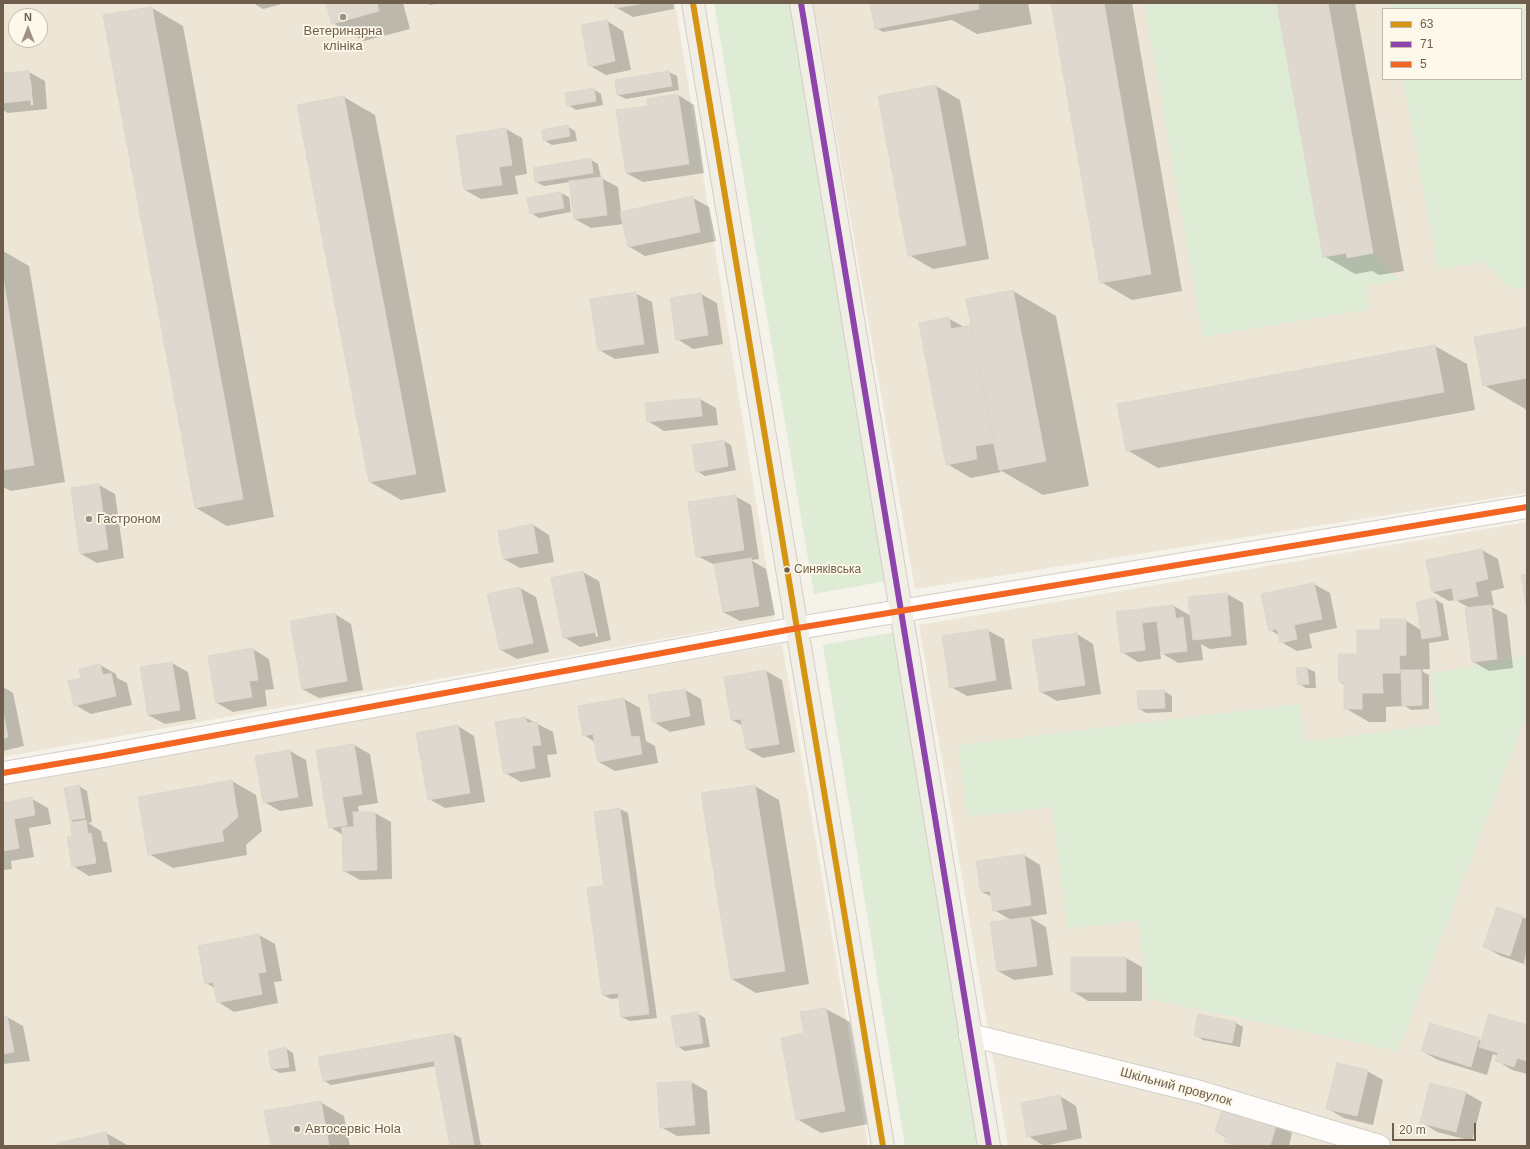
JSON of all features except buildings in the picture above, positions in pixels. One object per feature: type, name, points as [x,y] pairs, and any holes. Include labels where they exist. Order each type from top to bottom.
[{"type":"main road","points":[[693,3],[883,1146]]},
{"type":"main road","points":[[801,3],[989,1146]]},
{"type":"street","points":[[3,773],[798,628],[1527,507]]},
{"type":"street","name":"Шкільний провулок","points":[[970,1035],[1200,1092],[1379,1146]]},
{"type":"shaded area","points":[[3,3],[675,3],[775,619],[3,757]]},
{"type":"shaded area","points":[[813,3],[1527,3],[1527,493],[915,589]]},
{"type":"shaded area","points":[[1527,522],[1527,1146],[1008,1146],[919,625]]},
{"type":"shaded area","points":[[782,644],[868,1146],[3,1146],[3,783]]},
{"type":"green space","points":[[714,3],[790,3],[886,581],[814,594]]},
{"type":"green space","points":[[1144,3],[1277,3],[1323,257],[1346,253],[1347,258],[1373,253],[1399,280],[1366,286],[1370,309],[1203,337]]},
{"type":"green space","points":[[1389,3],[1527,3],[1527,287],[1511,289],[1483,262],[1438,270],[1403,80],[1522,80],[1522,8],[1390,8]]},
{"type":"green space","points":[[895,632],[978,1146],[905,1146],[823,645]]},
{"type":"green space","points":[[1527,656],[1527,724],[1523,723],[1398,1051],[1148,999],[1138,920],[1067,929],[1052,807],[967,817],[958,745],[1299,704],[1306,742],[1440,724],[1430,674]]},
{"type":"transit line","name":"63","points":[[693,3],[883,1146]]},
{"type":"transit line","name":"71","points":[[801,3],[989,1146]]},
{"type":"transit line","name":"5","points":[[3,773],[103,756],[798,628],[1527,507]]},
{"type":"place","name":"Ветеринарна клініка","points":[[343,17]]},
{"type":"place","name":"Гастроном","points":[[89,519]]},
{"type":"place","name":"Синяківська","points":[[787,570]]},
{"type":"place","name":"Автосервіс Hola","points":[[297,1129]]}]
